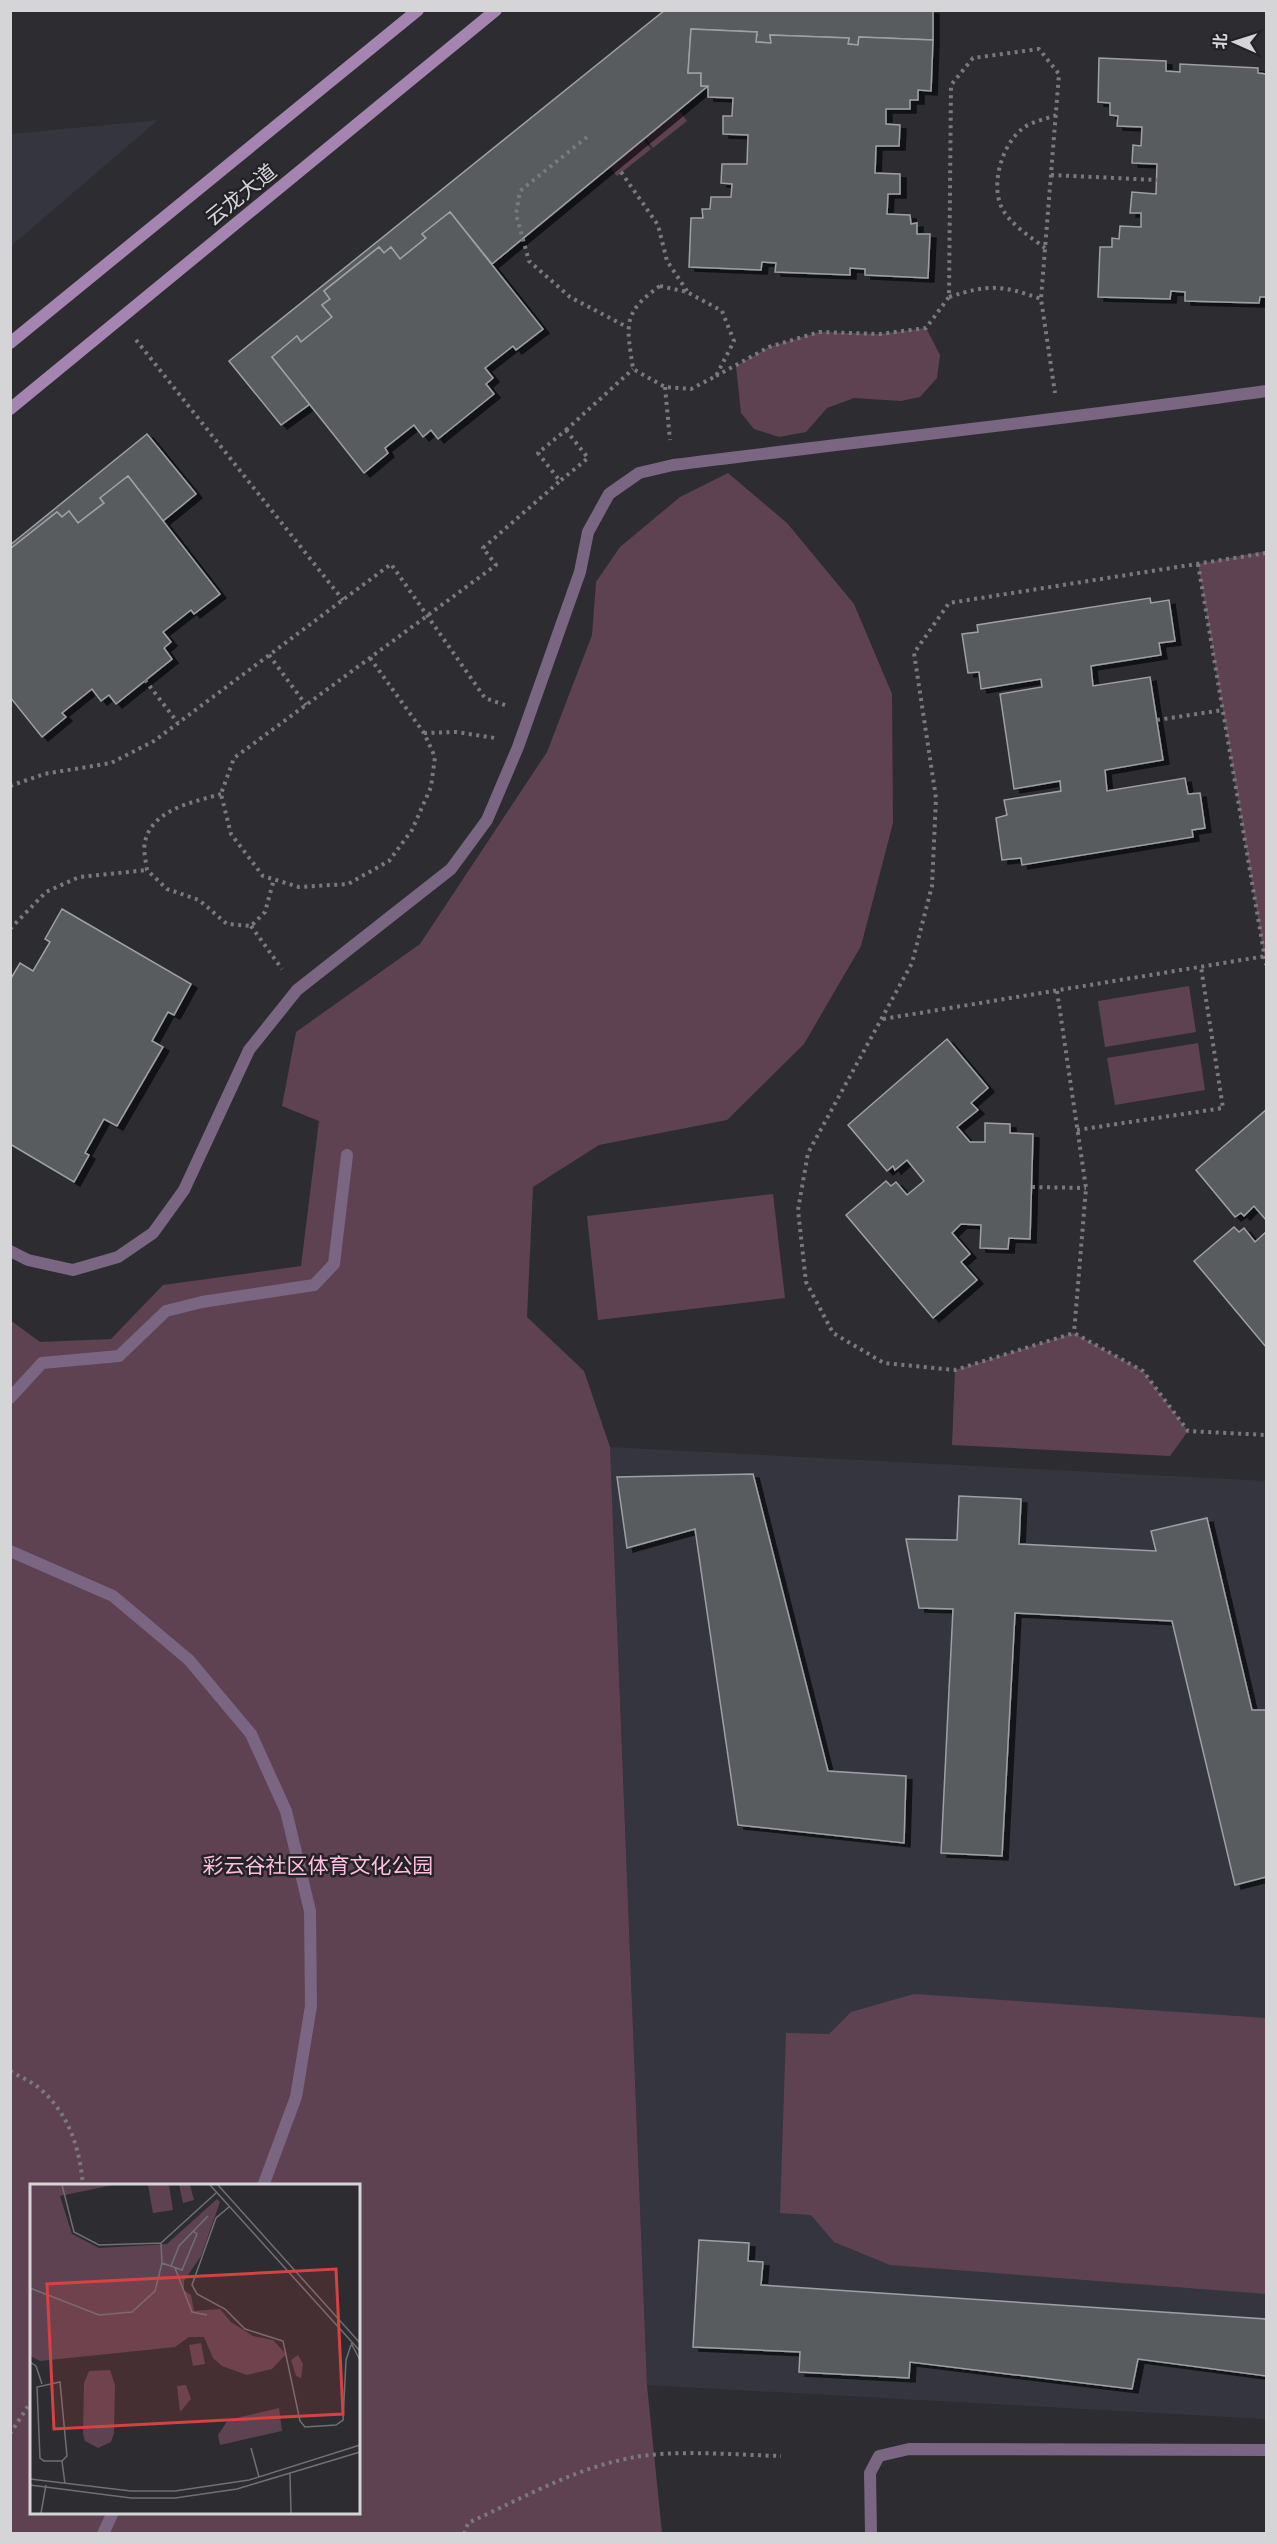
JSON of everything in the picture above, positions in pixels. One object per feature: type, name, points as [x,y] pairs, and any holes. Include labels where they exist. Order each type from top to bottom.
[{"type":"main road","name":"云龙大道","points":[[10,343],[418,10]]},
{"type":"main road","name":"云龙大道","points":[[10,409],[496,10]]},
{"type":"street","points":[[10,1251],[28,1260],[73,1270],[118,1257],[153,1233],[184,1190],[249,1050],[297,990],[451,869],[487,820],[518,747],[580,572],[588,532],[609,494],[639,473],[673,465],[1058,416],[1128,411],[1266,391]]},
{"type":"street","points":[[10,1398],[42,1363],[119,1356],[166,1311],[202,1302],[314,1285],[334,1264],[347,1155]]},
{"type":"street","points":[[10,1551],[113,1596],[189,1660],[250,1734],[286,1811],[310,1911],[311,2006],[296,2097],[263,2184]]},
{"type":"street","points":[[871,2534],[870,2472],[879,2456],[909,2449],[1266,2450]]},
{"type":"street","points":[[103,2534],[112,2514]]},
{"type":"path","points":[[633,369],[665,387],[691,389],[769,347],[819,332],[886,334],[927,328],[949,297],[951,85],[973,58],[1039,49],[1059,74],[1041,299],[1058,416]]},
{"type":"path","points":[[1045,249],[1001,208],[996,185],[1005,150],[1022,129],[1056,115]]},
{"type":"path","points":[[587,137],[520,191],[516,214],[529,261],[570,297],[627,327]]},
{"type":"path","points":[[621,172],[658,225],[667,261],[687,292]]},
{"type":"path","points":[[1051,175],[1157,180]]},
{"type":"path","points":[[633,369],[627,327],[638,302],[660,286],[687,292],[722,311],[734,341],[716,376]]},
{"type":"path","points":[[949,297],[976,288],[1007,287],[1041,299]]},
{"type":"path","points":[[135,340],[343,600]]},
{"type":"path","points":[[560,481],[538,453],[633,369]]},
{"type":"path","points":[[665,387],[673,465]]},
{"type":"path","points":[[370,658],[424,733],[435,757],[431,787],[412,830],[388,861],[348,884],[299,887],[263,876],[231,834],[221,794],[234,758],[496,565],[483,548],[588,458],[566,430]]},
{"type":"path","points":[[1266,553],[949,603],[914,653],[936,798],[932,886],[912,963],[808,1153],[798,1210],[806,1282],[832,1333],[884,1363],[955,1370],[1074,1333],[1143,1371],[1188,1431],[1266,1435]]},
{"type":"path","points":[[10,786],[44,774],[111,763],[154,741],[391,564],[485,698],[530,713]]},
{"type":"path","points":[[1198,564],[1266,965]]},
{"type":"path","points":[[269,655],[306,705]]},
{"type":"path","points":[[145,680],[178,723]]},
{"type":"path","points":[[1157,720],[1223,710]]},
{"type":"path","points":[[424,733],[456,732],[488,736],[518,747]]},
{"type":"path","points":[[221,794],[185,805],[158,819],[145,842],[147,870],[167,889],[199,900],[227,924],[251,926],[297,990]]},
{"type":"path","points":[[10,929],[46,892],[79,877],[147,870]]},
{"type":"path","points":[[251,926],[265,912],[274,879]]},
{"type":"path","points":[[882,1019],[1266,956]]},
{"type":"path","points":[[1077,1130],[1223,1108],[1201,967]]},
{"type":"path","points":[[1057,991],[1086,1188],[1074,1333]]},
{"type":"path","points":[[1032,1187],[1086,1188]]},
{"type":"path","points":[[10,2071],[39,2088],[64,2116],[81,2157],[83,2184]]},
{"type":"path","points":[[10,2434],[30,2403]]},
{"type":"path","points":[[465,2534],[468,2523],[581,2471],[632,2457],[702,2454],[781,2456]]},
{"type":"shaded area","points":[[158,120],[11,246],[11,134]]},
{"type":"shaded area","points":[[610,1447],[1266,1481],[1266,2419],[647,2385]]},
{"type":"green space","points":[[644,64],[687,121],[653,148],[610,91]]},
{"type":"green space","points":[[607,92],[651,149],[617,176],[587,137]]},
{"type":"green space","points":[[926,328],[940,355],[937,378],[920,397],[901,401],[854,398],[827,408],[806,432],[779,437],[754,429],[741,413],[736,366],[769,347],[819,332],[880,334]]},
{"type":"green space","name":"彩云谷社区体育文化公园","points":[[728,473],[787,523],[854,604],[892,694],[893,823],[861,946],[804,1044],[727,1120],[599,1145],[533,1187],[527,1317],[584,1371],[610,1447],[647,2385],[662,2533],[11,2533],[10,1320],[40,1342],[111,1339],[163,1285],[301,1266],[319,1121],[282,1106],[296,1032],[420,944],[547,752],[592,635],[596,582],[620,547],[680,497]]},
{"type":"green space","points":[[1266,551],[1266,965],[1198,564]]},
{"type":"green space","points":[[1189,986],[1196,1032],[1105,1047],[1098,1001]]},
{"type":"green space","points":[[1198,1043],[1205,1090],[1115,1105],[1107,1058]]},
{"type":"green space","points":[[773,1194],[785,1298],[598,1320],[587,1216]]},
{"type":"green space","points":[[1074,1333],[1143,1371],[1188,1431],[1170,1456],[952,1445],[955,1370]]},
{"type":"green space","points":[[914,1994],[1266,2018],[1266,2294],[890,2265],[834,2242],[811,2215],[780,2213],[786,2033],[829,2034],[851,2012]]},
{"type":"building","points":[[665,10],[933,10],[933,40],[859,37],[858,45],[848,44],[849,38],[770,35],[771,43],[756,42],[757,32],[691,29],[688,73],[701,73],[701,86],[708,86],[492,264],[450,212],[422,234],[426,238],[400,259],[391,247],[384,253],[379,247],[324,291],[330,299],[322,305],[332,317],[301,342],[297,336],[272,357],[310,404],[281,425],[229,361]]},
{"type":"building","points":[[691,29],[757,32],[756,42],[771,43],[770,35],[849,38],[848,44],[858,45],[859,37],[933,40],[931,91],[918,90],[918,100],[910,100],[910,109],[886,109],[886,124],[900,125],[899,146],[876,146],[875,173],[900,174],[900,194],[888,194],[887,214],[910,215],[911,224],[917,223],[917,234],[930,234],[928,278],[865,275],[865,269],[850,268],[850,275],[775,272],[776,263],[762,262],[761,270],[689,267],[691,218],[703,218],[702,209],[710,209],[711,197],[731,197],[732,184],[721,183],[722,164],[747,164],[748,135],[723,134],[723,116],[732,116],[733,98],[708,97],[708,86],[701,86],[701,73],[688,73]]},
{"type":"building","points":[[1099,58],[1166,61],[1166,71],[1180,72],[1180,64],[1258,68],[1258,73],[1266,74],[1266,297],[1260,297],[1259,303],[1185,301],[1185,292],[1171,291],[1170,299],[1098,297],[1100,247],[1112,247],[1112,238],[1119,239],[1120,226],[1141,227],[1141,213],[1130,213],[1132,192],[1156,194],[1157,164],[1132,163],[1133,145],[1141,146],[1142,127],[1117,126],[1118,116],[1110,115],[1110,103],[1098,102]]},
{"type":"building","points":[[450,212],[543,329],[516,350],[513,346],[485,368],[493,378],[486,384],[494,394],[438,439],[431,430],[423,437],[414,425],[385,448],[388,453],[364,473],[272,357],[297,336],[301,342],[332,317],[322,305],[330,299],[324,291],[379,247],[384,253],[391,247],[400,259],[426,238],[422,234]]},
{"type":"building","points":[[147,434],[196,494],[163,521],[128,476],[100,498],[104,503],[78,523],[69,511],[62,517],[57,512],[10,549],[10,545]]},
{"type":"building","points":[[128,476],[220,594],[194,614],[191,610],[163,632],[171,642],[164,648],[172,659],[116,704],[109,695],[101,701],[92,689],[62,713],[66,717],[42,737],[10,697],[10,549],[57,512],[62,517],[69,511],[78,523],[104,503],[100,498]]},
{"type":"building","points":[[1150,598],[1151,603],[1169,600],[1175,641],[1159,643],[1161,655],[1091,666],[1093,686],[1150,677],[1163,760],[1105,770],[1107,791],[1185,778],[1188,794],[1200,793],[1205,828],[1192,830],[1193,837],[1022,865],[1021,858],[1002,860],[996,818],[1007,815],[1004,800],[1061,791],[1060,781],[1014,789],[1000,694],[1042,687],[1041,679],[981,689],[979,672],[968,673],[962,634],[978,632],[977,625]]},
{"type":"building","points":[[62,909],[191,984],[174,1015],[168,1012],[152,1041],[163,1047],[117,1126],[104,1119],[85,1153],[89,1155],[74,1182],[10,1144],[10,980],[20,963],[33,971],[50,942],[45,939]]},
{"type":"building","points":[[947,1039],[988,1088],[971,1103],[978,1110],[957,1127],[970,1142],[985,1142],[985,1123],[1010,1124],[1010,1133],[1033,1134],[1030,1239],[1009,1238],[1008,1249],[980,1248],[981,1225],[961,1224],[952,1233],[970,1254],[961,1262],[977,1280],[933,1318],[846,1215],[886,1181],[891,1186],[896,1182],[907,1195],[924,1181],[907,1160],[895,1170],[893,1166],[887,1171],[848,1125]]},
{"type":"building","points":[[1266,1110],[1266,1220],[1254,1206],[1244,1216],[1241,1213],[1235,1217],[1196,1170]]},
{"type":"building","points":[[1234,1227],[1239,1232],[1244,1228],[1255,1242],[1266,1232],[1266,1347],[1194,1261]]},
{"type":"building","points":[[753,1474],[828,1771],[906,1776],[904,1843],[738,1825],[695,1529],[627,1548],[617,1477]]},
{"type":"building","points":[[959,1496],[1021,1499],[1019,1544],[1156,1551],[1151,1531],[1207,1518],[1252,1710],[1266,1710],[1266,1877],[1235,1885],[1172,1621],[1015,1613],[1002,1856],[941,1853],[953,1609],[919,1608],[906,1539],[957,1540]]},
{"type":"building","points":[[699,2240],[749,2243],[748,2261],[763,2262],[761,2285],[1266,2319],[1266,2376],[1138,2359],[1132,2389],[910,2362],[909,2378],[799,2372],[800,2352],[693,2347]]}]
